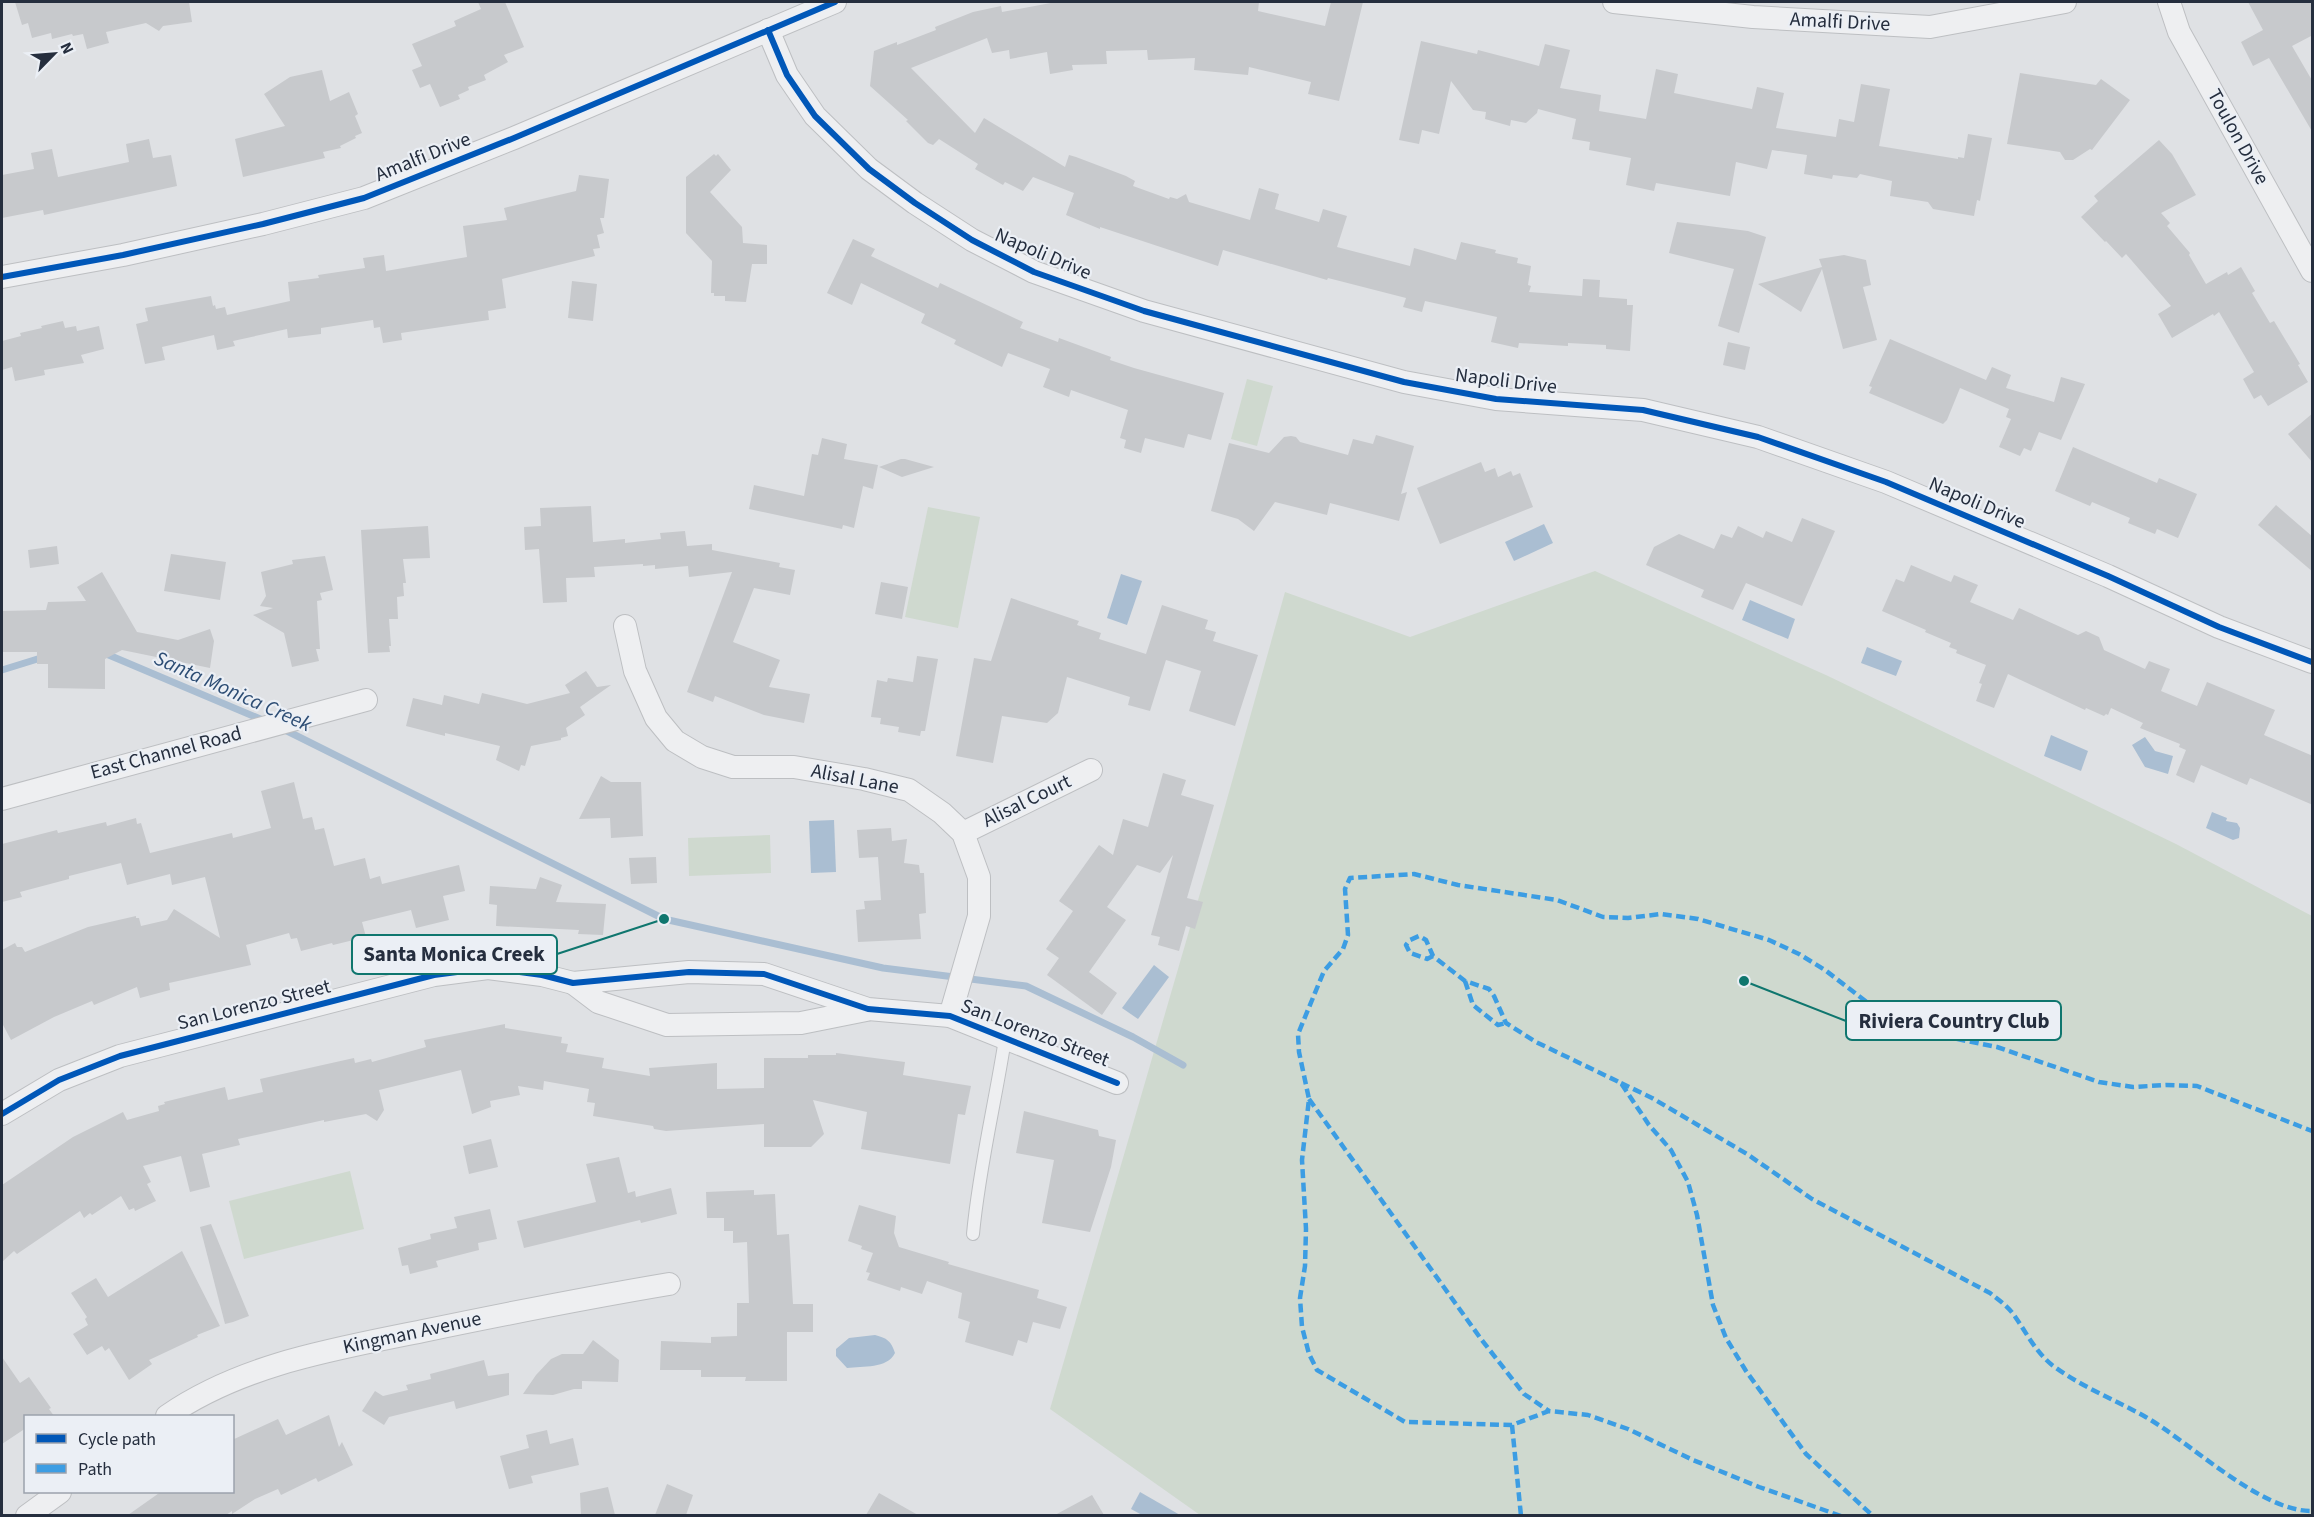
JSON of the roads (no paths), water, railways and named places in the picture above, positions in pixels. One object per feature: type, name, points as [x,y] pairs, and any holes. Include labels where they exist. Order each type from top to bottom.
[{"type":"street","name":"Amalfi Drive","points":[[2,277],[123,255],[263,224],[364,198],[514,138],[836,2]]},
{"type":"street","name":"Amalfi Drive","points":[[1614,2],[1753,17],[1930,27],[2065,2]]},
{"type":"street","name":"Toulon Drive","points":[[2169,2],[2179,32],[2313,271]]},
{"type":"street","name":"Napoli Drive","points":[[768,30],[787,75],[815,116],[869,168],[915,203],[972,240],[1034,272],[1144,311],[1404,382],[1496,399],[1643,410],[1758,437],[1886,482],[2108,576],[2219,627],[2313,662]]},
{"type":"street","name":"Alisal Lane","points":[[625,626],[634,671],[656,718],[675,741],[702,757],[733,767],[794,767],[864,779],[909,790],[942,813],[963,833],[980,877],[979,916],[950,1016]]},
{"type":"street","name":"East Channel Road","points":[[2,799],[366,700]]},
{"type":"street","name":"Alisal Court","points":[[963,833],[1091,770]]},
{"type":"street","name":"San Lorenzo Street","points":[[2,1114],[59,1080],[120,1056],[434,975],[488,968],[542,975],[573,983],[689,972],[764,974],[868,1010],[950,1016],[1117,1083]]},
{"type":"street","name":"San Lorenzo Street","points":[[573,983],[598,1002],[667,1025],[801,1023],[868,1010]]},
{"type":"street","name":"Kingman Avenue","points":[[168,1415],[188,1402],[246,1375],[322,1352],[554,1304],[669,1284]]},
{"type":"street","points":[[27,1515],[57,1493]]},
{"type":"lane","points":[[973,1234],[977,1186],[996,1097],[1005,1038]]},
{"type":"water","points":[[1544,524],[1553,543],[1514,561],[1505,542]]},
{"type":"water","points":[[1121,574],[1142,581],[1127,625],[1107,618]]},
{"type":"water","points":[[1750,600],[1795,619],[1788,639],[1742,620]]},
{"type":"water","points":[[1867,647],[1902,661],[1896,676],[1861,663]]},
{"type":"water","points":[[2051,735],[2088,751],[2081,771],[2044,756]]},
{"type":"water","points":[[2145,737],[2155,751],[2173,756],[2168,774],[2145,767],[2132,745]]},
{"type":"water","points":[[2212,812],[2227,818],[2226,821],[2237,823],[2240,828],[2239,838],[2233,840],[2206,828]]},
{"type":"water","points":[[834,820],[836,872],[811,873],[809,821]]},
{"type":"water","points":[[1154,965],[1169,977],[1138,1019],[1122,1008]]},
{"type":"water","points":[[875,1335],[888,1341],[895,1353],[886,1362],[874,1366],[847,1368],[836,1356],[836,1349],[849,1338]]},
{"type":"water","points":[[1140,1492],[1180,1515],[1142,1515],[1131,1509]]},
{"type":"waterway","name":"Santa Monica Creek","points":[[104,653],[265,721]]},
{"type":"waterway","name":"Santa Monica Creek","points":[[2,670],[44,657]]},
{"type":"waterway","name":"Santa Monica Creek","points":[[283,729],[664,919],[883,968],[1026,986],[1133,1037],[1183,1065]]},
{"type":"place","name":"Santa Monica Creek","points":[[664,919]]},
{"type":"place","name":"Riviera Country Club","points":[[1744,981]]}]
